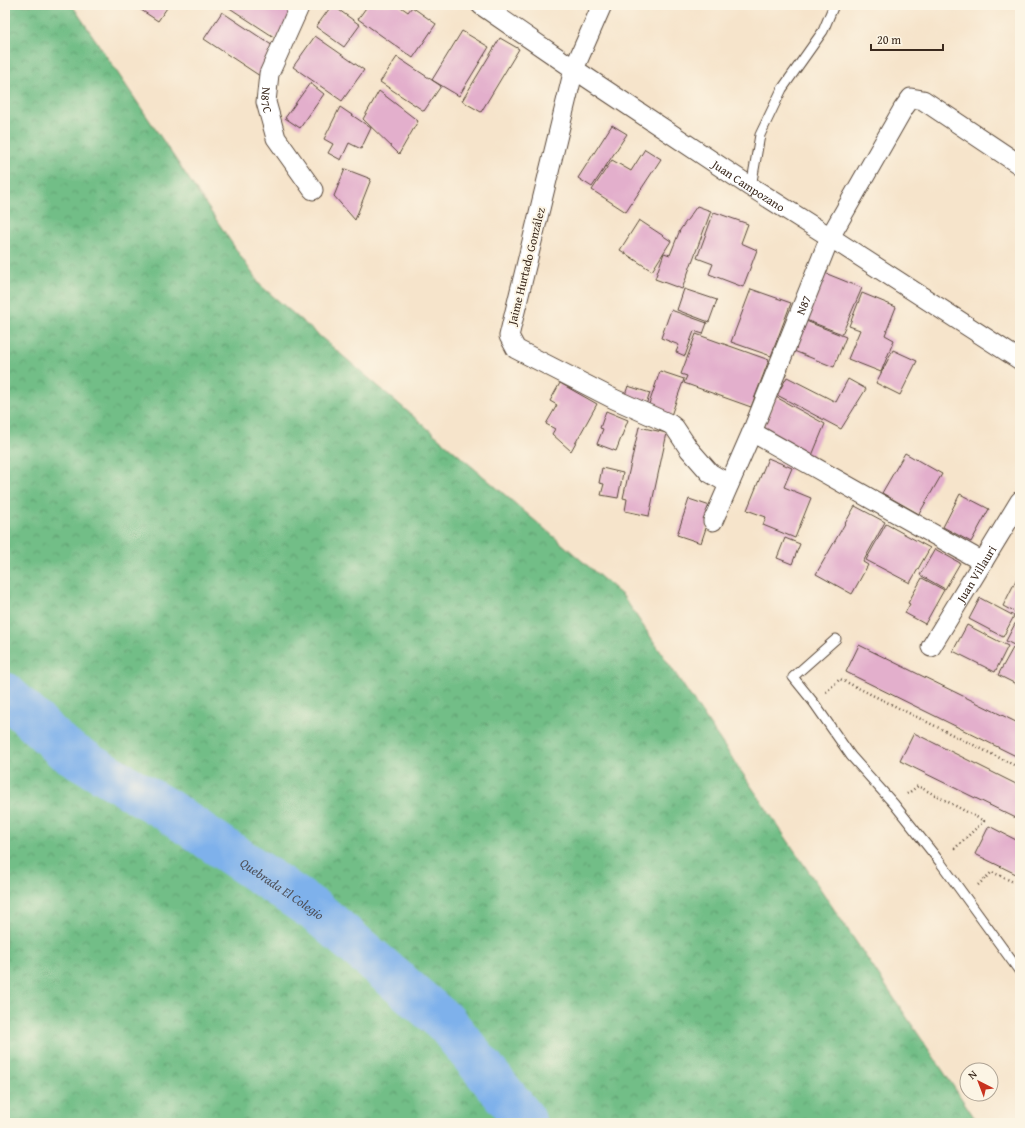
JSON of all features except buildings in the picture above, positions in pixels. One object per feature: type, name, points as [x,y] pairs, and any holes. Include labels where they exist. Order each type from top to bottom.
[{"type":"street","name":"N87C","points":[[300,5],[269,74],[266,102],[276,138],[313,190]]},
{"type":"street","name":"Juan Campozano","points":[[481,5],[751,187],[1020,360]]},
{"type":"street","name":"Jaime Hurtado González","points":[[602,5],[574,69],[509,336],[516,349],[614,399],[670,424],[675,428],[689,449],[710,473],[729,484]]},
{"type":"street","name":"N87","points":[[713,521],[752,432],[830,237],[903,109],[911,98],[923,100],[1020,164]]},
{"type":"street","points":[[752,432],[983,562]]},
{"type":"street","name":"Juan Villauri","points":[[931,647],[1020,501]]},
{"type":"lane","points":[[751,187],[760,135],[782,89],[822,31],[834,5]]},
{"type":"lane","points":[[836,639],[793,677],[814,703],[851,756],[894,804],[940,862],[1020,972]]},
{"type":"path","points":[[814,703],[840,679],[1020,768]]},
{"type":"path","points":[[894,804],[918,786],[984,822],[940,862]]},
{"type":"path","points":[[965,897],[992,872],[1020,885]]},
{"type":"green space","points":[[5,5],[72,5],[260,285],[623,596],[959,1095],[959,1102],[964,1102],[978,1123],[5,1123]]},
{"type":"waterway","name":"Quebrada El Colegio","points":[[5,694],[64,749],[167,810],[317,912],[446,1023],[524,1119],[525,1123]]}]
